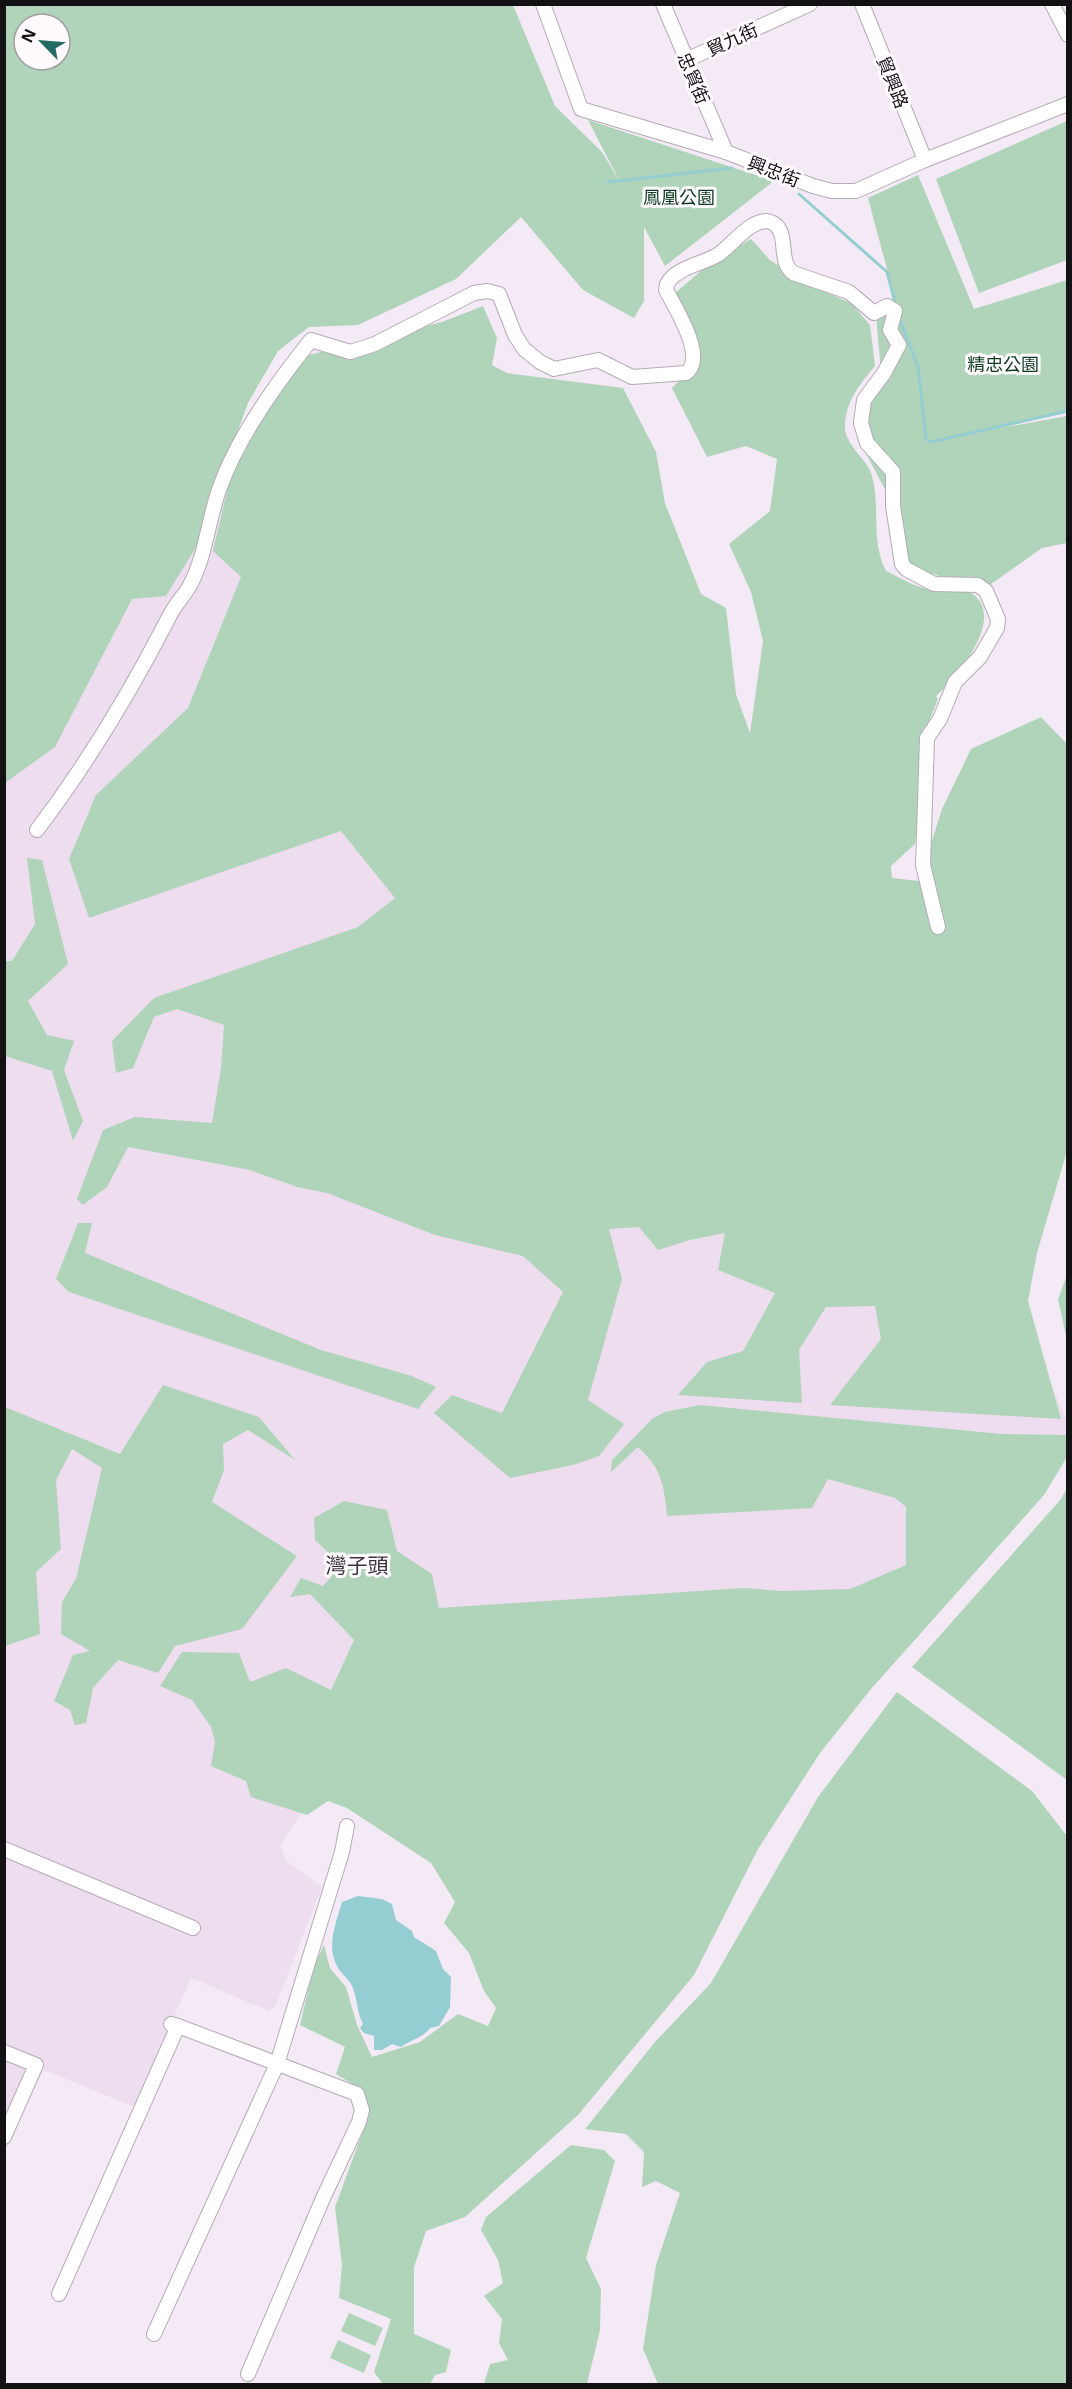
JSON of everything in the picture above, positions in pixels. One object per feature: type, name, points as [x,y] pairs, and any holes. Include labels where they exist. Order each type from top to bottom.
[{"type":"street","name":"興忠街","points":[[543,4],[581,109],[726,152],[832,191],[856,191],[925,160],[1068,104]]},
{"type":"street","name":"忠貿街","points":[[663,4],[726,152]]},
{"type":"street","name":"貿九街","points":[[686,60],[810,4]]},
{"type":"street","name":"貿興路","points":[[862,4],[925,160]]},
{"type":"street","points":[[1052,4],[1068,35]]},
{"type":"street","points":[[37,830],[67,790],[153,651],[170,615],[190,586],[220,487],[233,456],[291,366],[311,340],[350,352],[375,344],[474,293],[494,291],[499,294],[515,336],[525,349],[540,362],[555,369],[598,360],[632,376],[686,373],[693,368],[695,362],[693,347],[666,290],[669,279],[718,255],[735,237],[759,223],[766,222],[773,223],[780,231],[787,269],[849,292],[874,313],[887,306],[895,311],[890,330],[899,345],[884,373],[864,400],[861,423],[867,443],[893,472],[893,506],[902,564],[906,569],[934,584],[978,585],[986,591],[998,619],[997,628],[980,657],[956,682],[940,719],[927,738],[923,864],[939,927]]},
{"type":"street","points":[[154,2334],[277,2064],[342,1852],[347,1826]]},
{"type":"street","points":[[4,1849],[193,1928]]},
{"type":"street","points":[[59,2294],[174,2025],[357,2094],[362,2110],[359,2122],[324,2196],[248,2374]]},
{"type":"street","points":[[4,2052],[36,2065],[4,2137]]},
{"type":"shaded area","points":[[181,484],[276,514],[1009,1216],[1038,1356],[1067,1420],[1067,1458],[1032,1503],[962,1572],[311,1797],[280,1846],[286,1861],[322,1887],[276,2005],[269,2011],[191,1978],[134,2107],[42,2069],[5,2152],[5,759]]},
{"type":"green space","name":"鳳凰公園","points":[[5,5],[513,5],[555,106],[602,152],[620,182],[588,120],[774,181],[665,266],[644,227],[644,301],[634,318],[583,290],[521,217],[456,279],[358,325],[309,327],[278,351],[248,403],[195,549],[166,596],[132,599],[55,747],[5,783]]},
{"type":"green space","points":[[1067,121],[1067,260],[979,293],[936,179]]},
{"type":"green space","name":"精忠公園","points":[[918,175],[974,309],[1067,280],[1067,412],[1000,428],[1067,416],[1067,543],[1042,548],[984,589],[909,567],[890,499],[860,442],[855,407],[881,373],[875,303],[895,299],[868,198]]},
{"type":"green space","points":[[751,239],[770,260],[809,285],[851,303],[870,325],[875,366],[851,401],[845,427],[852,446],[872,476],[875,489],[878,547],[886,571],[911,584],[932,590],[956,587],[974,595],[983,607],[984,622],[979,638],[959,671],[936,696],[938,699],[927,727],[915,844],[891,866],[892,878],[919,881],[942,809],[971,749],[1041,717],[1067,744],[1067,1151],[1037,1253],[1028,1301],[1061,1419],[830,1405],[881,1339],[875,1306],[826,1307],[799,1350],[802,1403],[678,1395],[707,1362],[743,1351],[775,1293],[718,1270],[725,1233],[690,1240],[658,1250],[639,1227],[609,1229],[622,1279],[588,1400],[624,1424],[599,1456],[573,1465],[510,1478],[434,1413],[452,1395],[502,1413],[563,1292],[523,1256],[435,1235],[327,1193],[297,1187],[250,1170],[128,1147],[107,1187],[83,1205],[77,1199],[103,1130],[135,1117],[212,1123],[221,1068],[224,1025],[177,1009],[154,1017],[133,1068],[116,1073],[112,1041],[154,998],[358,927],[395,898],[341,831],[89,918],[69,859],[96,795],[188,708],[241,577],[213,551],[230,478],[288,360],[442,322],[483,306],[497,338],[492,365],[507,373],[623,388],[656,452],[665,503],[701,594],[726,608],[736,694],[750,733],[763,641],[751,592],[729,544],[770,511],[777,459],[746,446],[707,457],[672,388],[698,362],[675,293],[714,260]]},
{"type":"green space","points":[[27,858],[42,860],[68,964],[28,1001],[47,1035],[74,1041],[64,1070],[83,1121],[73,1141],[52,1071],[5,1056],[5,961],[12,961],[35,924]]},
{"type":"green space","points":[[78,1223],[92,1223],[85,1253],[321,1350],[412,1376],[436,1387],[418,1409],[69,1292],[56,1279]]},
{"type":"green space","points":[[1067,1275],[1067,1341],[1058,1299]]},
{"type":"green space","points":[[163,1385],[259,1417],[295,1460],[248,1430],[223,1444],[224,1470],[212,1502],[297,1556],[242,1629],[175,1646],[158,1673],[118,1660],[93,1688],[86,1723],[75,1725],[70,1710],[54,1701],[73,1655],[90,1651],[61,1634],[62,1602],[76,1579],[102,1468],[72,1449],[56,1480],[61,1549],[36,1572],[40,1634],[5,1646],[5,1407],[120,1454]]},
{"type":"green space","points":[[700,1405],[1002,1434],[1067,1435],[1067,1457],[1044,1495],[871,1689],[820,1753],[758,1849],[694,1975],[578,2115],[465,2217],[426,2231],[414,2267],[414,2334],[451,2350],[446,2372],[435,2375],[430,2384],[383,2384],[374,2372],[391,2319],[339,2298],[342,2265],[335,2207],[369,2115],[362,2090],[336,2074],[345,2047],[300,2025],[314,1965],[324,1945],[330,1968],[346,1987],[357,2025],[372,2057],[420,2042],[458,2014],[488,2026],[496,2008],[484,1991],[469,1953],[444,1923],[455,1902],[431,1863],[347,1808],[328,1801],[307,1815],[251,1797],[246,1781],[211,1766],[215,1742],[211,1727],[192,1700],[160,1686],[182,1652],[239,1653],[250,1682],[286,1668],[331,1690],[354,1640],[310,1594],[290,1597],[301,1578],[323,1586],[332,1576],[332,1556],[315,1540],[314,1518],[344,1501],[387,1510],[397,1551],[432,1574],[439,1608],[744,1588],[782,1591],[850,1589],[906,1565],[906,1507],[895,1498],[828,1479],[812,1508],[667,1516],[665,1495],[657,1470],[638,1447],[611,1472],[612,1460],[653,1418],[665,1412]]},
{"type":"green space","points":[[1067,1488],[1067,1780],[912,1667],[1061,1499]]},
{"type":"green space","points":[[897,1692],[1032,1791],[1067,1836],[1067,2384],[658,2384],[643,2349],[656,2265],[680,2193],[656,2181],[642,2187],[644,2152],[626,2134],[585,2129],[655,2042],[711,1983],[818,1797]]},
{"type":"green space","points":[[571,2145],[604,2150],[615,2161],[586,2258],[601,2289],[600,2330],[587,2384],[484,2384],[490,2364],[508,2360],[499,2343],[502,2319],[484,2296],[503,2283],[498,2260],[481,2230],[486,2217]]},
{"type":"green space","points":[[349,2313],[383,2328],[375,2346],[341,2331]]},
{"type":"green space","points":[[338,2340],[371,2355],[364,2373],[330,2358]]},
{"type":"water","points":[[358,1896],[382,1899],[392,1904],[396,1920],[412,1931],[414,1937],[436,1951],[443,1969],[451,1977],[450,2007],[439,2026],[430,2028],[401,2047],[392,2044],[382,2050],[374,2050],[374,2036],[364,2033],[360,2028],[363,2024],[353,1989],[338,1969],[332,1951],[333,1934],[342,1902]]},
{"type":"waterway","points":[[608,182],[732,168]]},
{"type":"waterway","points":[[799,194],[887,272],[896,306]]},
{"type":"waterway","points":[[899,318],[918,367],[926,439],[931,442],[1068,411]]},
{"type":"district","name":"灣子頭","points":[[357,1565]]}]
